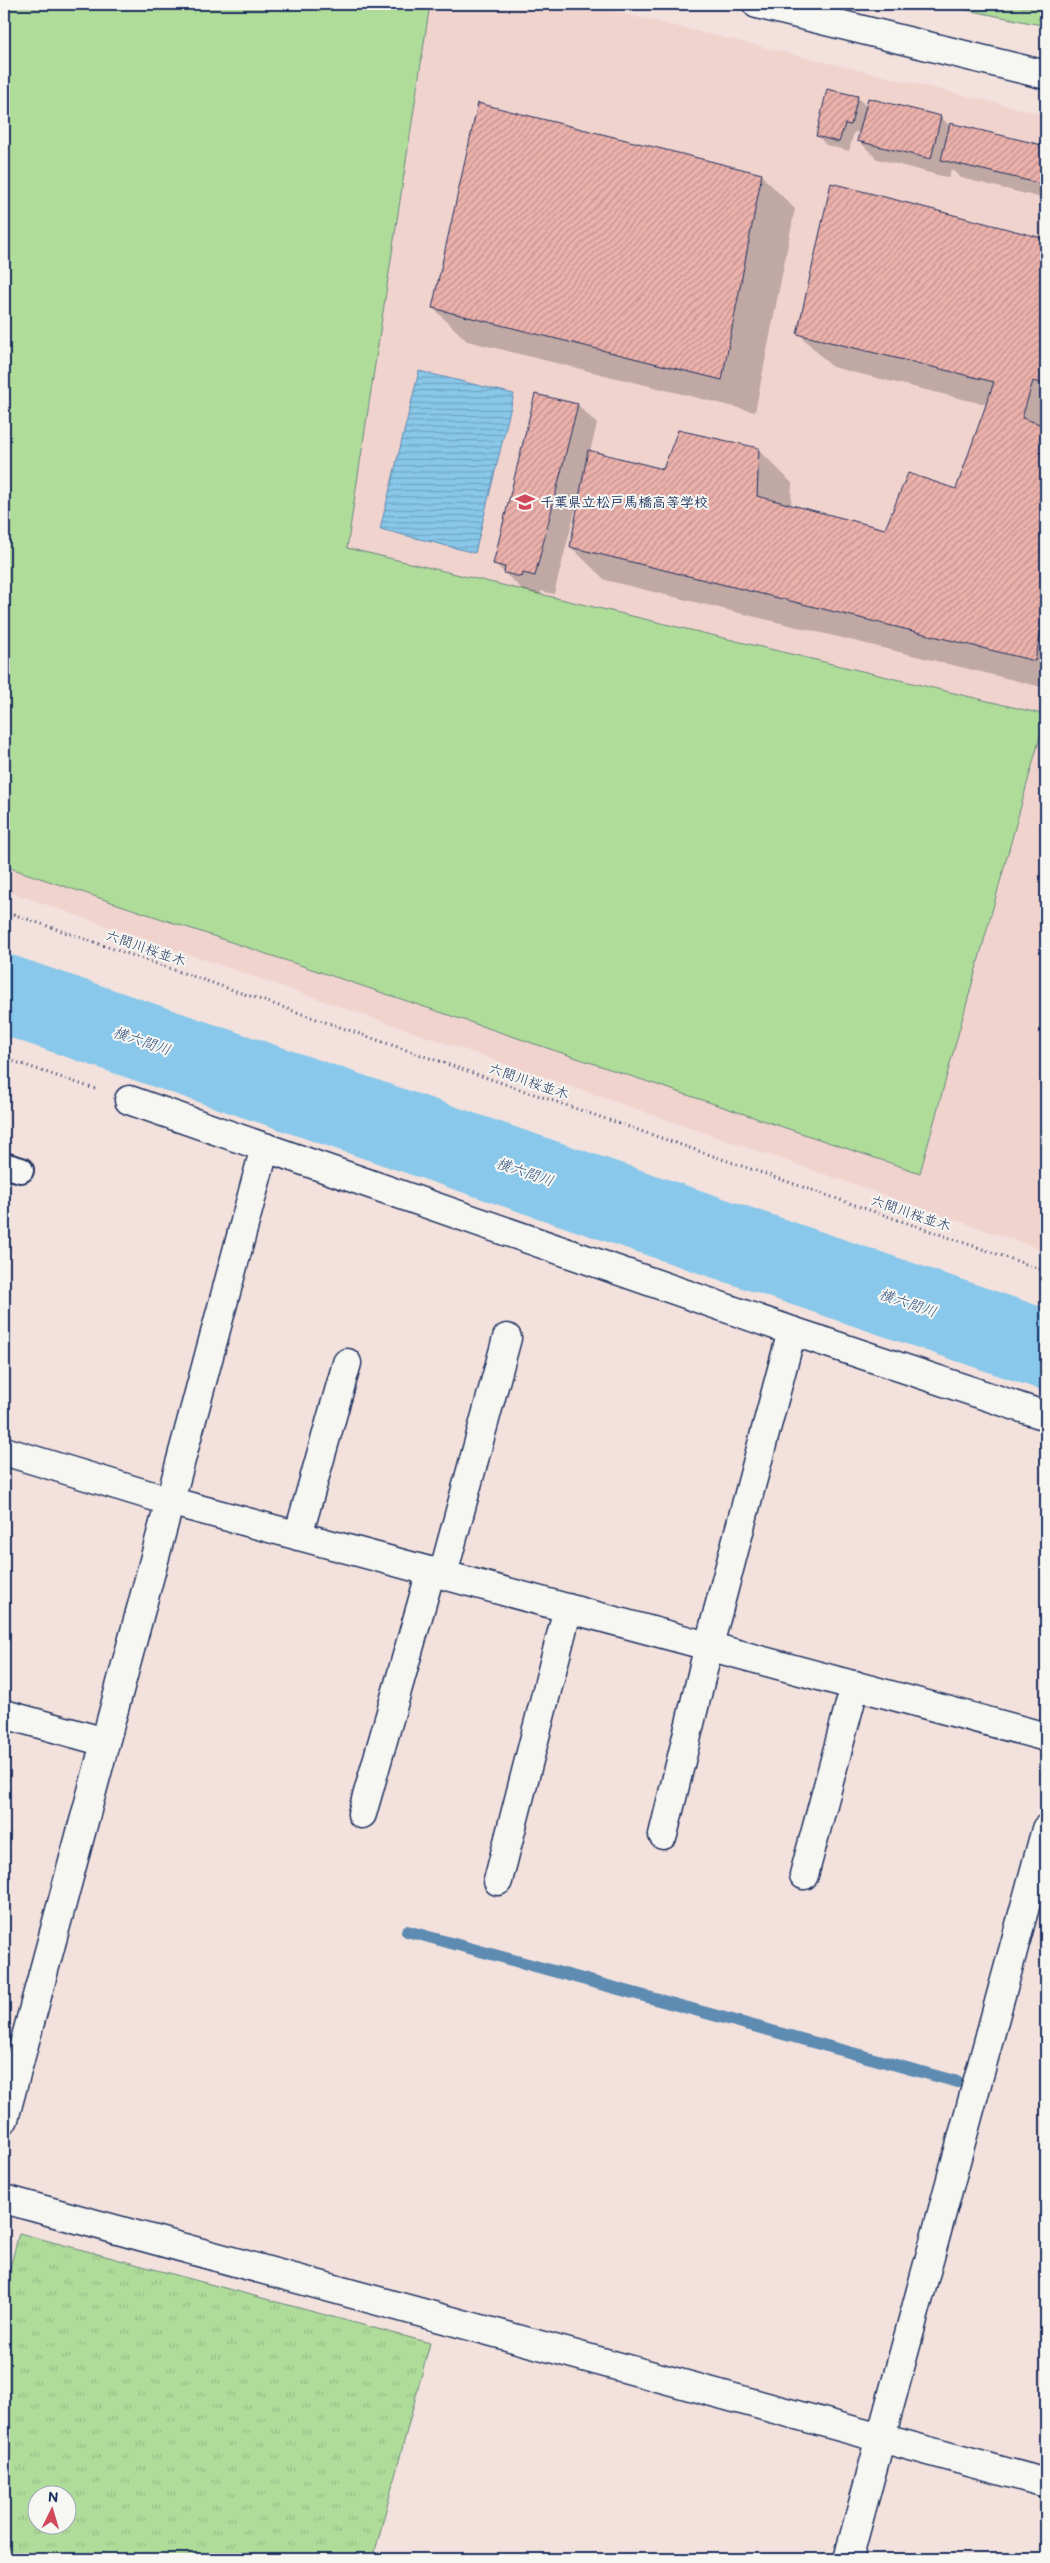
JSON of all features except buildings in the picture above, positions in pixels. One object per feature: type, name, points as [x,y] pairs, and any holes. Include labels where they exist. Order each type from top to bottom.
[{"type":"street","points":[[757,4],[1046,75]]},
{"type":"street","points":[[128,1100],[792,1331],[1046,1416]]},
{"type":"street","points":[[4,2119],[264,1148]]},
{"type":"street","points":[[663,1835],[708,1645],[792,1331]]},
{"type":"street","points":[[362,1814],[437,1573],[507,1338]]},
{"type":"street","points":[[298,1536],[347,1363]]},
{"type":"street","points":[[4,1451],[169,1501],[1046,1736]]},
{"type":"street","points":[[498,1881],[568,1608]]},
{"type":"street","points":[[804,1875],[855,1685]]},
{"type":"street","points":[[4,1714],[105,1742]]},
{"type":"street","points":[[848,2559],[1046,1829]]},
{"type":"street","points":[[4,2199],[1046,2483]]},
{"type":"path","name":"六間川桜並木","points":[[4,911],[1046,1271]]},
{"type":"path","points":[[4,1058],[128,1100]]},
{"type":"shaded area","name":"千葉県立松戸馬橋高等学校","points":[[4,4],[583,4],[1046,115],[1046,1251],[4,890]]},
{"type":"green space","points":[[4,4],[430,4],[347,548],[1046,715],[920,1173],[4,866]]},
{"type":"green space","points":[[938,4],[1046,4],[1046,26]]},
{"type":"green space","points":[[19,2233],[430,2343],[373,2559],[24,2559],[4,2554],[4,2292]]},
{"type":"water","points":[[419,371],[514,394],[475,553],[380,529]]},
{"type":"waterway","name":"横六間川","points":[[4,994],[1046,1350]]},
{"type":"waterway","points":[[407,1931],[958,2082]]},
{"type":"place","name":"千葉県立松戸馬橋高等学校","points":[[525,502]]}]
